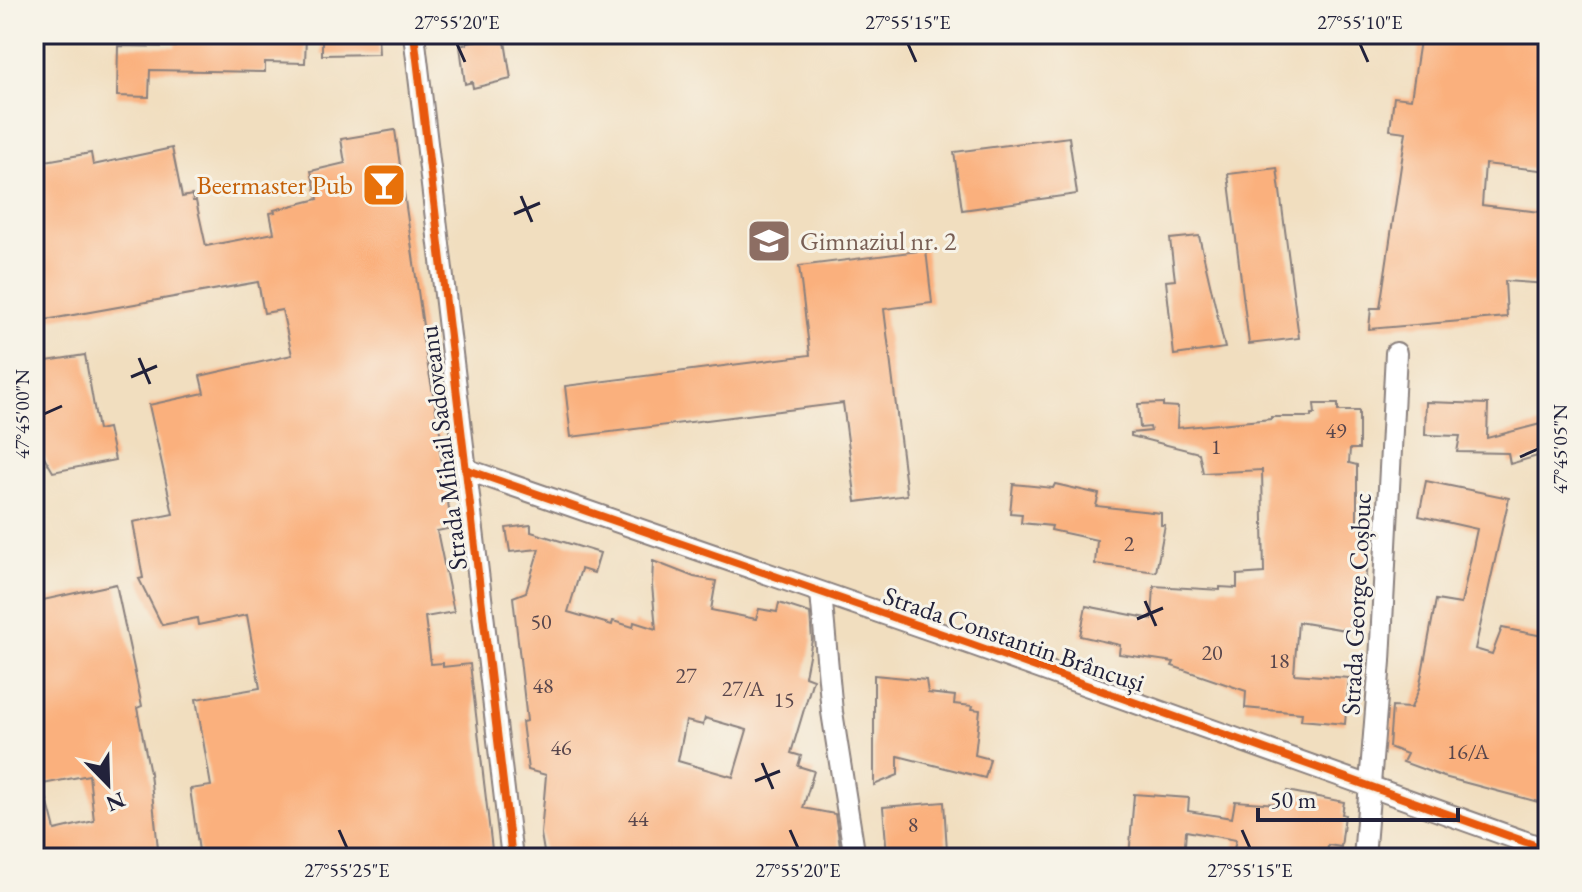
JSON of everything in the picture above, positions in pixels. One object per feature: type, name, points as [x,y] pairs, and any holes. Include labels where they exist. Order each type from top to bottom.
[{"type":"street","name":"Strada Mihail Sadoveanu","points":[[414,34],[512,858]]},
{"type":"street","name":"Strada George Coșbuc","points":[[1364,858],[1371,787],[1396,353]]},
{"type":"street","name":"Strada Constantin Brâncuși","points":[[465,469],[1548,850]]},
{"type":"street","points":[[821,593],[832,712],[855,858]]},
{"type":"building","points":[[176,34],[306,36],[305,63],[265,62],[265,72],[150,70],[149,97],[117,96],[118,46],[175,47]]},
{"type":"building","points":[[322,34],[378,34],[379,54],[322,55]]},
{"type":"building","points":[[1421,34],[1548,34],[1548,171],[1485,164],[1482,205],[1548,213],[1548,284],[1505,281],[1507,317],[1369,329],[1371,308],[1380,308],[1406,132],[1390,130],[1394,97],[1411,99]]},
{"type":"building","points":[[504,35],[511,79],[473,88],[472,82],[465,84],[460,46]]},
{"type":"building","points":[[395,130],[452,528],[437,531],[454,612],[425,617],[431,664],[443,663],[443,667],[470,664],[493,858],[200,858],[190,789],[211,786],[196,699],[260,688],[247,615],[198,625],[197,618],[162,625],[139,579],[143,578],[133,522],[173,514],[149,405],[204,393],[200,376],[292,355],[282,310],[264,313],[258,282],[34,322],[34,163],[91,153],[93,165],[172,148],[182,197],[192,195],[193,201],[196,201],[206,246],[274,233],[270,213],[318,199],[311,171],[345,163],[341,139]]},
{"type":"building","points":[[1069,137],[1077,194],[962,210],[954,152]]},
{"type":"building","points":[[1277,168],[1299,338],[1249,344],[1228,174]]},
{"type":"building","points":[[1199,236],[1225,348],[1174,355],[1166,281],[1175,280],[1170,239]]},
{"type":"building","points":[[926,250],[932,303],[884,309],[907,495],[856,502],[843,403],[571,437],[565,386],[810,355],[799,266]]},
{"type":"building","points":[[85,355],[98,430],[108,428],[115,460],[53,472],[42,453],[34,457],[34,363]]},
{"type":"building","points":[[1426,402],[1488,404],[1487,438],[1548,422],[1548,453],[1510,464],[1508,453],[1457,452],[1460,436],[1425,435]]},
{"type":"building","points":[[1163,403],[1163,406],[1178,407],[1177,428],[1271,417],[1311,417],[1315,414],[1314,404],[1338,404],[1338,411],[1359,411],[1359,449],[1350,449],[1349,463],[1357,465],[1357,527],[1372,528],[1364,588],[1359,587],[1351,631],[1298,622],[1294,674],[1349,678],[1345,724],[1301,720],[1302,713],[1245,708],[1246,691],[1172,666],[1174,662],[1119,654],[1120,645],[1080,636],[1086,606],[1152,619],[1154,586],[1220,590],[1220,587],[1237,588],[1237,575],[1264,573],[1262,470],[1203,473],[1199,453],[1131,436],[1131,433],[1151,431],[1150,427],[1140,428],[1138,404]]},
{"type":"building","points":[[1426,481],[1509,498],[1475,649],[1492,654],[1502,628],[1548,637],[1548,778],[1542,803],[1444,777],[1403,762],[1407,754],[1389,747],[1392,707],[1411,708],[1419,689],[1436,600],[1461,604],[1477,529],[1419,516]]},
{"type":"building","points":[[1013,484],[1053,488],[1055,484],[1099,494],[1096,506],[1161,513],[1161,525],[1165,525],[1156,572],[1095,564],[1097,540],[1051,530],[1052,526],[1021,523],[1022,514],[1010,513]]},
{"type":"building","points":[[531,525],[531,532],[600,553],[594,573],[581,569],[568,612],[612,625],[613,621],[633,627],[634,622],[656,629],[653,561],[694,577],[716,581],[711,610],[756,619],[759,609],[777,612],[779,603],[810,613],[812,640],[805,676],[813,679],[791,753],[801,756],[798,766],[814,771],[803,808],[835,814],[842,858],[545,858],[541,834],[546,775],[528,770],[522,722],[527,721],[513,597],[526,592],[539,549],[510,552],[506,528]],"holes":[[[705,718],[747,730],[733,777],[678,761],[686,721],[703,725]]]},
{"type":"building","points":[[116,584],[142,706],[137,708],[150,773],[159,858],[34,858],[34,602]],"holes":[[[89,775],[94,821],[55,830],[43,784]]]},
{"type":"building","points":[[874,675],[926,680],[928,693],[955,696],[954,704],[980,710],[975,755],[990,759],[985,778],[898,756],[898,775],[874,785]]},
{"type":"building","points":[[1287,791],[1344,802],[1341,847],[1328,845],[1327,858],[1232,858],[1236,840],[1186,831],[1184,858],[1129,858],[1134,794],[1189,798],[1188,811],[1232,818],[1235,801],[1278,804],[1279,796],[1285,798]]},
{"type":"building","points":[[944,802],[947,851],[887,855],[883,807]]},
{"type":"cycle path","points":[[414,34],[512,858]]},
{"type":"cycle path","points":[[465,469],[971,644],[1548,850]]},
{"type":"place","name":"Beermaster Pub","points":[[384,185]]},
{"type":"place","name":"Gimnaziul nr. 2","points":[[769,241]]}]
